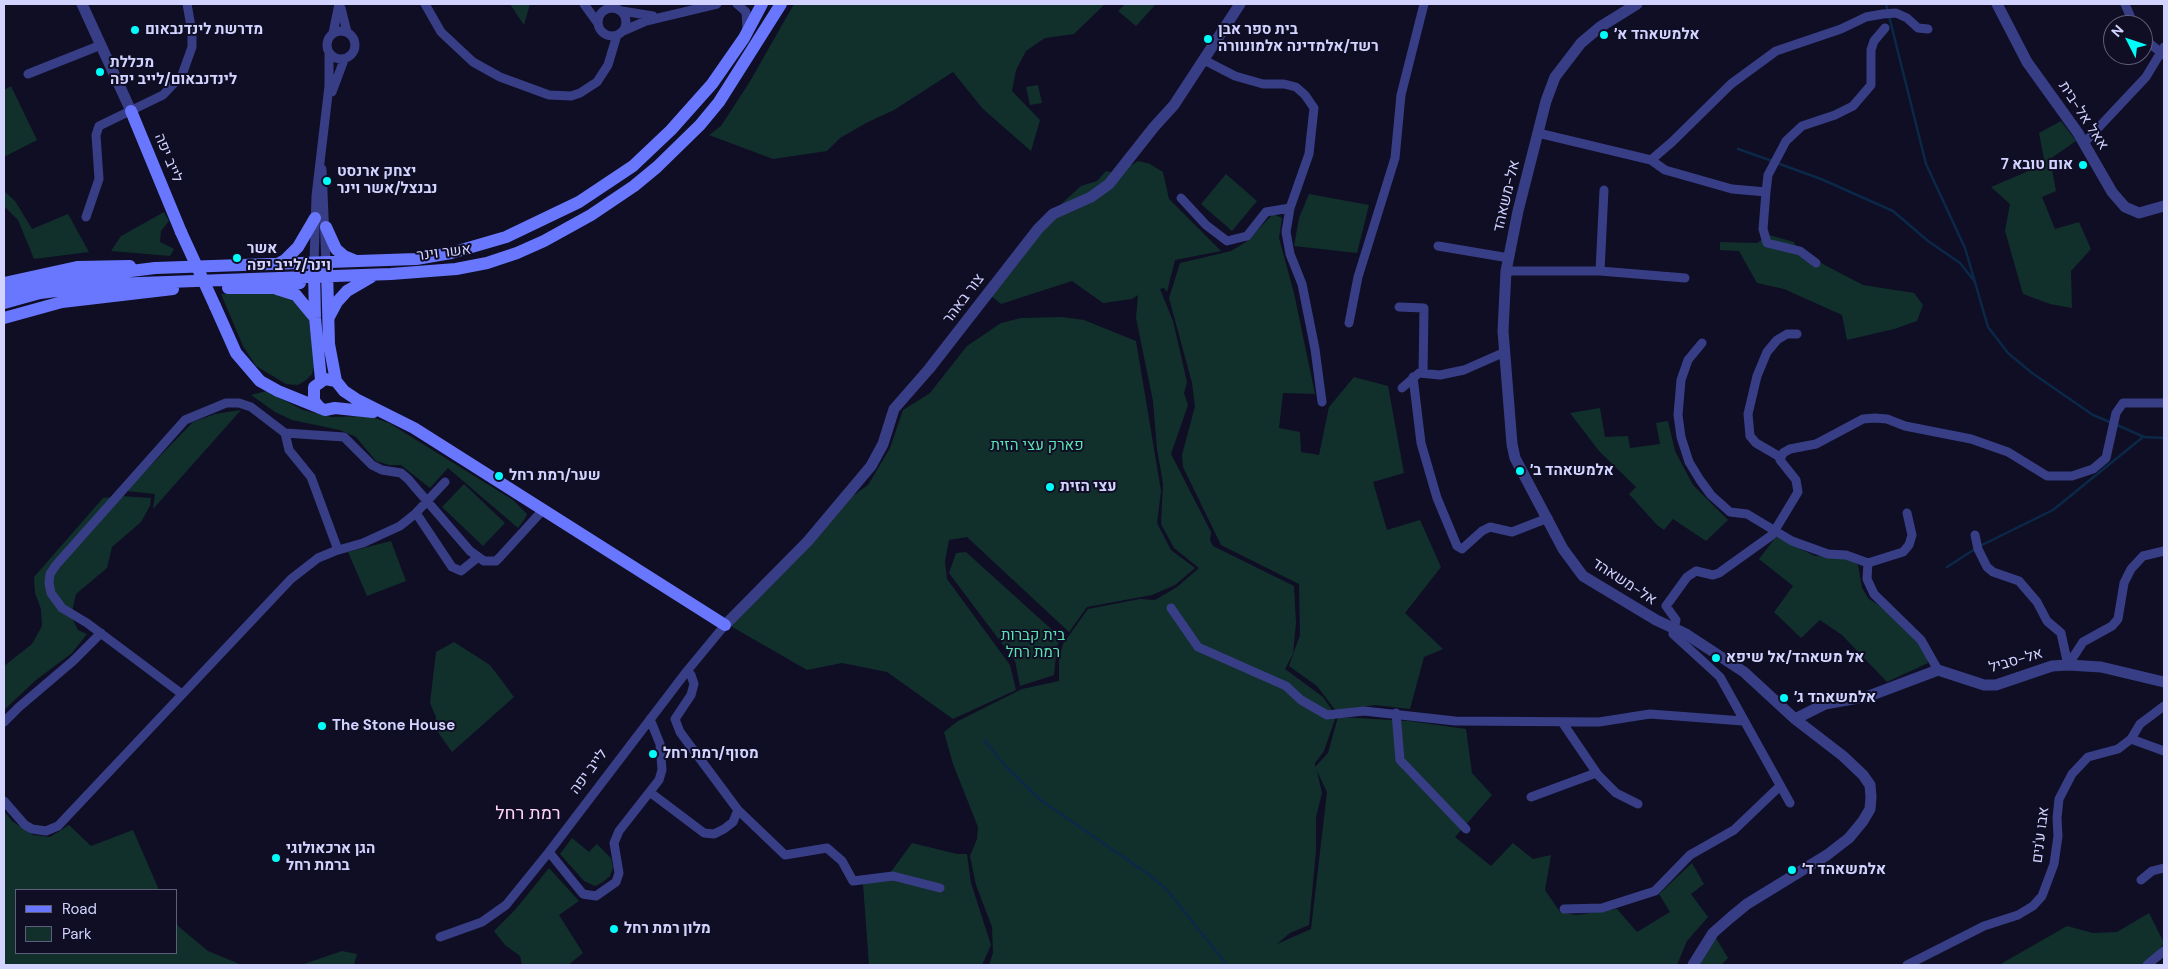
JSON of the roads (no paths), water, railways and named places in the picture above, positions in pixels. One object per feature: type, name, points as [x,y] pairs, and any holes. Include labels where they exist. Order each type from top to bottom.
[{"type":"main road","name":"אשר וינר","points":[[4,293],[52,281],[155,268],[416,259],[482,246],[549,218],[579,202],[633,166],[671,130],[712,84],[747,32],[762,4]]},
{"type":"main road","name":"אשר וינר","points":[[4,303],[40,293],[112,284],[375,275],[456,269],[486,263],[544,241],[615,200],[657,167],[713,110],[737,76],[781,4]]},
{"type":"main road","name":"לייב יפה","points":[[131,111],[181,232],[236,353],[260,380],[278,391],[320,408]]},
{"type":"main road","points":[[276,265],[298,247],[315,218]]},
{"type":"main road","points":[[326,227],[333,244],[339,252],[361,262]]},
{"type":"main road","points":[[320,263],[321,319],[318,384],[314,401],[320,408],[325,410],[335,408],[383,414]]},
{"type":"main road","points":[[4,283],[77,267],[120,265],[155,268]]},
{"type":"main road","points":[[321,319],[347,291],[363,280],[375,275]]},
{"type":"main road","points":[[4,318],[62,302],[150,291],[274,288],[298,284],[320,277]]},
{"type":"main road","points":[[274,288],[296,295],[321,319],[343,399],[335,408]]},
{"type":"main road","points":[[278,391],[295,392],[329,378],[383,414],[414,428],[542,511],[725,625]]},
{"type":"street","name":"לייב יפה","points":[[82,4],[131,111]]},
{"type":"street","points":[[86,217],[99,179],[96,135],[100,126],[163,95],[182,75],[192,47],[192,32],[187,4]]},
{"type":"street","points":[[326,109],[344,60],[352,55],[355,47],[354,39],[347,32],[339,4]]},
{"type":"street","points":[[320,263],[315,218],[320,153],[326,109],[329,54],[327,41],[333,33],[339,4]]},
{"type":"street","points":[[425,4],[440,32],[461,53],[500,78],[533,90],[561,96],[580,93],[603,75],[626,23],[622,11]]},
{"type":"street","points":[[584,4],[598,22],[604,34],[609,50],[608,65]]},
{"type":"street","points":[[592,4],[606,8],[615,7],[622,11],[646,16],[666,16]]},
{"type":"street","points":[[604,34],[620,33],[646,21],[717,4]]},
{"type":"street","points":[[737,4],[746,12],[747,32]]},
{"type":"street","name":"צור באהר","points":[[725,625],[808,541],[871,466],[883,444],[894,409],[929,370],[1016,254],[1053,214],[1091,197],[1109,184],[1154,127],[1174,106],[1240,4]]},
{"type":"street","points":[[1349,323],[1358,276],[1395,158],[1401,95],[1417,23],[1424,4]]},
{"type":"street","name":"אל-משאהד","points":[[1637,4],[1600,27],[1581,43],[1565,61],[1555,77],[1538,133],[1506,271],[1503,331],[1512,444],[1524,478],[1548,518],[1563,549],[1583,576],[1702,644],[1744,672],[1795,719],[1843,756],[1863,775],[1870,785],[1870,809],[1849,838],[1730,918],[1713,933],[1693,965]]},
{"type":"street","name":"אאל אל-בית","points":[[1997,4],[2027,62],[2050,90],[2084,143],[2112,192],[2125,207],[2139,213],[2164,206]]},
{"type":"street","points":[[598,22],[600,14],[606,8]]},
{"type":"street","points":[[1651,160],[1731,84],[1776,51],[1841,29],[1866,17],[1883,14],[1896,13],[1907,18],[1918,28],[1928,30]]},
{"type":"street","points":[[1816,263],[1800,251],[1766,243],[1763,229],[1768,175],[1786,141],[1802,126],[1847,109],[1864,95],[1871,85],[1871,50],[1874,41],[1886,28]]},
{"type":"street","points":[[333,33],[347,32]]},
{"type":"street","points":[[28,74],[101,45]]},
{"type":"street","points":[[2084,143],[2146,77],[2163,52]]},
{"type":"street","points":[[329,54],[336,59],[344,60]]},
{"type":"street","points":[[1204,60],[1236,76],[1263,84],[1284,84],[1296,87],[1305,95],[1314,108],[1309,154],[1290,208],[1286,232],[1290,254],[1302,284],[1315,349],[1322,402]]},
{"type":"street","points":[[1538,133],[1651,160],[1665,170],[1732,189],[1766,192]]},
{"type":"street","points":[[320,153],[326,227],[320,263]]},
{"type":"street","points":[[1600,271],[1604,190]]},
{"type":"street","points":[[1182,198],[1206,225],[1227,241],[1247,236],[1266,212],[1290,208]]},
{"type":"street","points":[[1438,246],[1509,258]]},
{"type":"street","points":[[1506,271],[1600,271],[1685,278]]},
{"type":"street","points":[[1399,307],[1424,308],[1423,373]]},
{"type":"street","points":[[1790,803],[1720,677],[1673,634],[1676,620],[1666,606],[1687,577],[1696,571],[1713,575],[1719,573],[1758,547],[1776,531],[1798,492],[1796,480],[1782,465],[1780,457],[1756,443],[1750,436],[1748,414],[1757,376],[1767,352],[1777,340],[1787,334],[1797,334]]},
{"type":"street","points":[[1702,343],[1688,360],[1680,380],[1678,415],[1681,437],[1690,462],[1711,495],[1730,512],[1747,514],[1792,541],[1828,554],[1846,555],[1868,563],[1903,552],[1909,545],[1912,535],[1907,513]]},
{"type":"street","points":[[1402,388],[1419,373],[1440,375],[1464,370],[1505,352]]},
{"type":"street","points":[[1413,377],[1421,442],[1437,498],[1457,546],[1462,549],[1482,531],[1490,527],[1512,532],[1548,518]]},
{"type":"street","points":[[182,694],[56,602],[51,593],[50,574],[185,420],[226,403],[239,403],[250,407],[286,433],[344,437],[372,465],[382,470],[401,473],[477,558],[491,561],[500,557],[542,511]]},
{"type":"street","points":[[1780,457],[1790,449],[1816,444],[1863,419],[1876,418],[1887,419],[1904,426],[1971,439],[2008,452],[2047,476],[2072,476],[2093,469],[2106,458],[2116,413],[2122,403],[2164,403]]},
{"type":"street","points":[[286,433],[289,450],[311,477],[338,550]]},
{"type":"street","points":[[4,801],[25,825],[32,829],[46,831],[58,826],[291,579],[318,558],[378,538],[400,526],[445,482]]},
{"type":"street","points":[[416,512],[452,566],[461,571],[477,558]]},
{"type":"street","points":[[1975,535],[1978,549],[1986,567],[1997,573],[2019,580],[2036,602],[2046,621],[2061,632],[2068,665]]},
{"type":"street","points":[[2068,665],[2083,642],[2112,626],[2118,619],[2124,583],[2131,569],[2143,556],[2164,551]]},
{"type":"street","points":[[1795,719],[1825,704],[1844,699],[1869,696],[1938,670],[1921,640],[1874,594],[1867,579],[1868,563]]},
{"type":"street","points":[[1171,608],[1198,647],[1286,686],[1319,712],[1327,715],[1364,711],[1396,713],[1455,721],[1562,722],[1621,720],[1650,714],[1743,721]]},
{"type":"street","name":"לייב יפה","points":[[440,937],[482,922],[496,914],[506,905],[550,852],[650,718],[725,625]]},
{"type":"street","points":[[4,722],[74,661],[101,633]]},
{"type":"street","name":"אל-סביל","points":[[1938,670],[1984,686],[1996,685],[2052,666],[2068,665],[2101,668],[2164,682]]},
{"type":"street","points":[[687,671],[691,675],[694,684],[691,695],[675,719],[680,732],[738,810],[785,855],[827,848],[842,861],[853,881],[893,876],[940,888]]},
{"type":"street","name":"אבו ע'נים","points":[[1907,965],[1984,926],[2018,915],[2038,901],[2042,896],[2054,864],[2060,799],[2072,774],[2088,757],[2118,748],[2131,739],[2140,724],[2164,706]]},
{"type":"street","points":[[1396,713],[1400,760],[1466,829]]},
{"type":"street","points":[[550,852],[583,894],[596,896],[616,882],[619,873],[614,843],[619,831],[659,780],[662,757],[657,733],[650,718]]},
{"type":"street","points":[[1562,722],[1596,772],[1616,793],[1638,804]]},
{"type":"street","points":[[2131,739],[2164,752]]},
{"type":"street","points":[[1531,797],[1596,772]]},
{"type":"street","points":[[1564,909],[1602,908],[1655,891],[1669,879],[1690,855],[1734,830],[1780,786]]},
{"type":"street","points":[[651,792],[704,833],[714,834],[724,829],[733,822],[738,810]]},
{"type":"street","points":[[2141,880],[2152,871],[2164,868]]},
{"type":"street","points":[[2147,965],[2164,951]]},
{"type":"waterway","points":[[1886,4],[1926,164],[1965,248],[1988,327],[2008,353],[2032,373],[2093,415],[2112,423]]},
{"type":"waterway","points":[[1738,149],[1772,161]]},
{"type":"waterway","points":[[1777,163],[1821,179],[1893,211],[1928,241],[1960,263],[1975,282]]},
{"type":"waterway","points":[[2117,425],[2144,437],[2164,438]]},
{"type":"waterway","points":[[1980,546],[2053,510],[2143,437]]},
{"type":"waterway","points":[[1947,567],[1975,549]]},
{"type":"waterway","points":[[984,740],[1007,768],[1042,801],[1151,876],[1167,890],[1227,965]]},
{"type":"place","name":"מדרשת לינדנבאום","points":[[135,30]]},
{"type":"place","name":"אלמשאהד א׳","points":[[1604,35]]},
{"type":"place","name":"בית ספר אבן רשד/אלמדינה אלמונוורה","points":[[1208,39]]},
{"type":"place","name":"מכללת לינדנבאום/לייב יפה","points":[[100,72]]},
{"type":"place","name":"אום טובא 7","points":[[2083,165]]},
{"type":"place","name":"יצחק ארנסט נבנצל/אשר וינר","points":[[327,181]]},
{"type":"place","name":"אשר וינר/לייב יפה","points":[[237,258]]},
{"type":"place","name":"אלמשאהד ב׳","points":[[1520,471]]},
{"type":"place","name":"שער/רמת רחל","points":[[499,476]]},
{"type":"place","name":"עצי הזית","points":[[1050,487]]},
{"type":"place","name":"אל משאהד/אל שיפא","points":[[1716,658]]},
{"type":"place","name":"אלמשאהד ג׳","points":[[1784,698]]},
{"type":"place","name":"The Stone House","points":[[322,726]]},
{"type":"place","name":"מסוף/רמת רחל","points":[[653,754]]},
{"type":"place","name":"הגן ארכאולוגי ברמת רחל","points":[[276,858]]},
{"type":"place","name":"אלמשאהד ד׳","points":[[1792,870]]},
{"type":"place","name":"מלון רמת רחל","points":[[614,929]]},
{"type":"district","name":"רמת רחל","points":[[528,814]]},
{"type":"park label","name":"פארק עצי הזית","points":[[1037,446]]},
{"type":"park label","name":"בית קברות רמת רחל","points":[[1033,644]]}]
